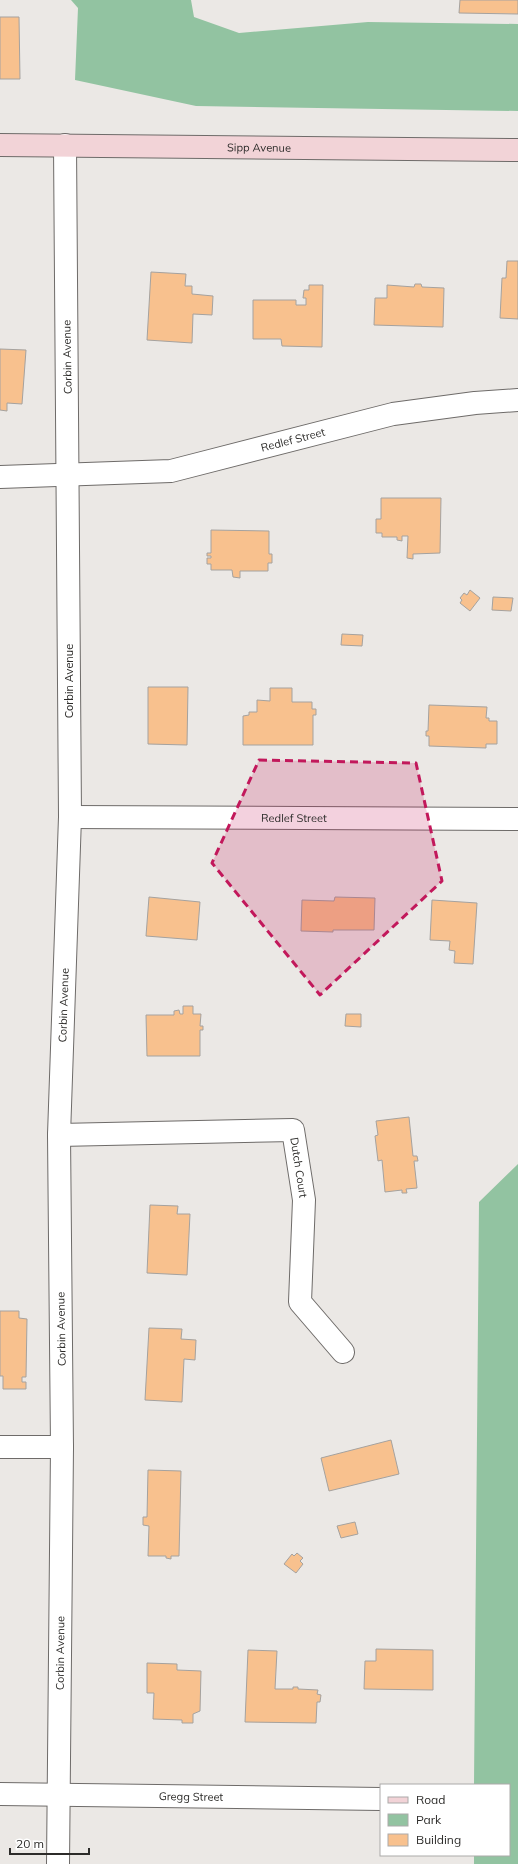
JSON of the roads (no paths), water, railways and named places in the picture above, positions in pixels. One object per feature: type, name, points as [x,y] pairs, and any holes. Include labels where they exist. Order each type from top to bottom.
[{"type":"street","name":"Sipp Avenue","points":[[0,145],[518,150]]},
{"type":"street","name":"Corbin Avenue","points":[[58,1864],[62,1447],[59,1135],[70,817],[64,145]]},
{"type":"street","name":"Redlef Street","points":[[0,477],[171,471],[393,414],[475,403],[518,400]]},
{"type":"street","name":"Redlef Street","points":[[70,817],[518,818]]},
{"type":"street","name":"Dutch Court","points":[[59,1135],[293,1130],[304,1200],[300,1302],[343,1352]]},
{"type":"street","points":[[0,1447],[62,1447]]},
{"type":"street","name":"Gregg Street","points":[[0,1794],[380,1799]]}]
